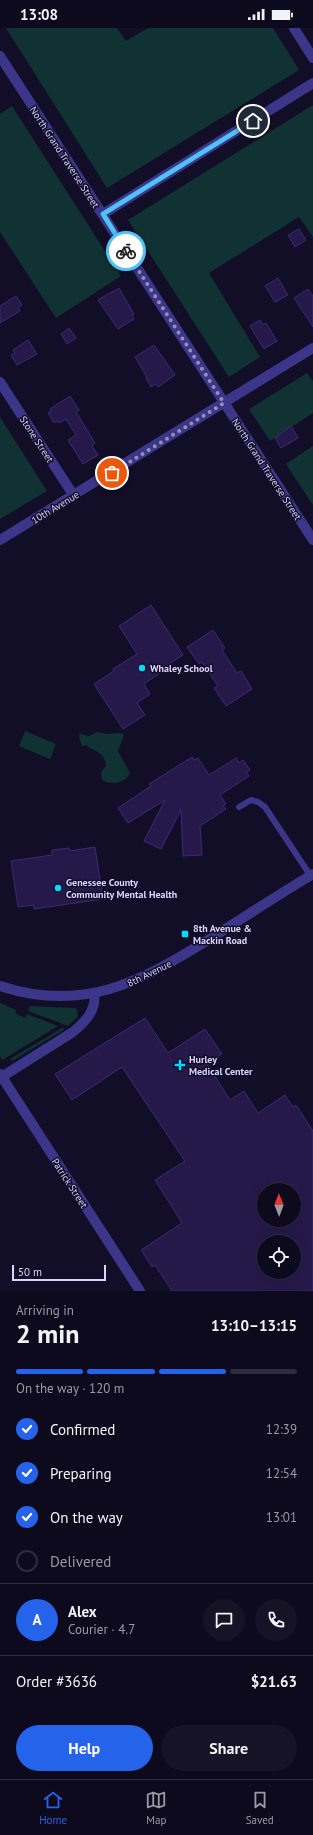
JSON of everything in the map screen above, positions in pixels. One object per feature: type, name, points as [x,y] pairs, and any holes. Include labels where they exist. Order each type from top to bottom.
[{"type":"street","points":[[294,28],[313,58]]},
{"type":"street","name":"North Grand Traverse Street","points":[[0,56],[313,540]]},
{"type":"street","points":[[103,214],[313,83]]},
{"type":"street","name":"10th Avenue","points":[[0,540],[313,348]]},
{"type":"street","name":"Stone Street","points":[[0,382],[74,496]]},
{"type":"street","name":"8th Avenue","points":[[0,986],[42,996],[78,996],[126,984],[159,969],[312,874]]},
{"type":"street","points":[[1,1077],[60,1042],[78,1028],[93,1008],[94,993]]},
{"type":"street","name":"Patrick Street","points":[[1,1077],[140,1291]]},
{"type":"lane","points":[[239,807],[251,800],[258,802],[265,807],[312,874]]},
{"type":"green space","points":[[6,28],[117,28],[126,41],[148,28],[273,28],[299,70],[107,188]]},
{"type":"green space","points":[[313,105],[313,237],[299,217],[209,273],[260,357],[229,377],[128,220]]},
{"type":"green space","points":[[12,106],[121,276],[56,318],[0,232],[0,114]]},
{"type":"green space","points":[[307,373],[313,381],[313,413],[270,441],[249,409]]},
{"type":"green space","points":[[0,417],[47,491],[0,519]]},
{"type":"green space","points":[[313,446],[313,505],[286,464]]},
{"type":"green space","points":[[25,731],[56,744],[50,759],[19,746]]},
{"type":"green space","points":[[97,732],[106,734],[121,733],[124,735],[118,751],[130,773],[125,779],[113,783],[102,780],[101,772],[106,766],[103,756],[87,745],[82,746],[79,736],[80,734],[89,736]]},
{"type":"green space","points":[[0,1003],[16,1010],[15,1013],[25,1018],[27,1014],[58,1026],[2,1060],[0,1056]]},
{"type":"green space","points":[[30,1006],[74,1008],[77,1009],[78,1016],[68,1026],[28,1011]]},
{"type":"green space","points":[[62,1028],[65,1029],[12,1061],[10,1059]]},
{"type":"building","points":[[299,229],[306,240],[295,247],[288,235]]},
{"type":"building","points":[[278,278],[288,295],[275,302],[265,286]]},
{"type":"building","points":[[119,288],[134,314],[132,315],[134,319],[118,329],[98,300]]},
{"type":"building","points":[[308,289],[313,296],[313,327],[294,298]]},
{"type":"building","points":[[16,296],[22,305],[18,308],[20,311],[0,323],[0,306]]},
{"type":"building","points":[[260,320],[263,325],[266,323],[277,341],[264,349],[250,326]]},
{"type":"building","points":[[69,328],[76,338],[67,344],[61,334]]},
{"type":"building","points":[[28,340],[37,354],[17,365],[11,355],[15,353],[13,350]]},
{"type":"building","points":[[154,345],[175,375],[158,387],[156,384],[151,387],[135,357]]},
{"type":"building","points":[[70,396],[79,410],[76,412],[95,443],[92,446],[98,455],[83,464],[68,440],[76,435],[66,419],[59,423],[58,421],[54,423],[48,413],[51,411],[50,409]]},
{"type":"building","points":[[291,426],[298,438],[281,448],[275,438]]},
{"type":"building","name":"Whaley School","points":[[151,605],[183,655],[144,684],[150,694],[137,703],[145,715],[123,729],[94,684],[114,671],[113,669],[137,654],[119,626]]},
{"type":"building","points":[[213,630],[225,648],[222,650],[237,673],[241,671],[252,689],[226,706],[214,688],[218,686],[202,662],[199,664],[187,647]]},
{"type":"building","points":[[192,757],[194,760],[198,758],[209,775],[236,758],[239,763],[243,760],[250,770],[246,772],[249,776],[220,795],[226,804],[223,806],[226,809],[200,826],[202,855],[183,856],[181,810],[161,849],[144,841],[165,800],[128,823],[118,808],[151,786],[149,784]]},
{"type":"building","name":"Genessee County Community Mental Health","points":[[95,847],[103,899],[34,909],[34,905],[18,907],[11,861],[52,855],[52,850],[69,848],[70,851]]},
{"type":"building","points":[[145,1018],[168,1053],[205,1029],[222,1054],[207,1064],[230,1100],[244,1091],[258,1113],[285,1095],[293,1107],[296,1105],[313,1131],[313,1291],[172,1291],[155,1265],[152,1267],[141,1250],[182,1223],[155,1180],[185,1161],[122,1067],[72,1100],[55,1074]]},
{"type":"way so far","points":[[112,473],[224,403],[126,251]]},
{"type":"place","name":"Whaley School","points":[[142,668]]},
{"type":"place","name":"Genessee County Community Mental Health","points":[[58,888]]},
{"type":"place","name":"8th Avenue & Mackin Road","points":[[185,934]]},
{"type":"place","name":"Hurley Medical Center","points":[[180,1065]]},
{"type":"route","points":[[126,251],[103,214],[253,121]]}]
